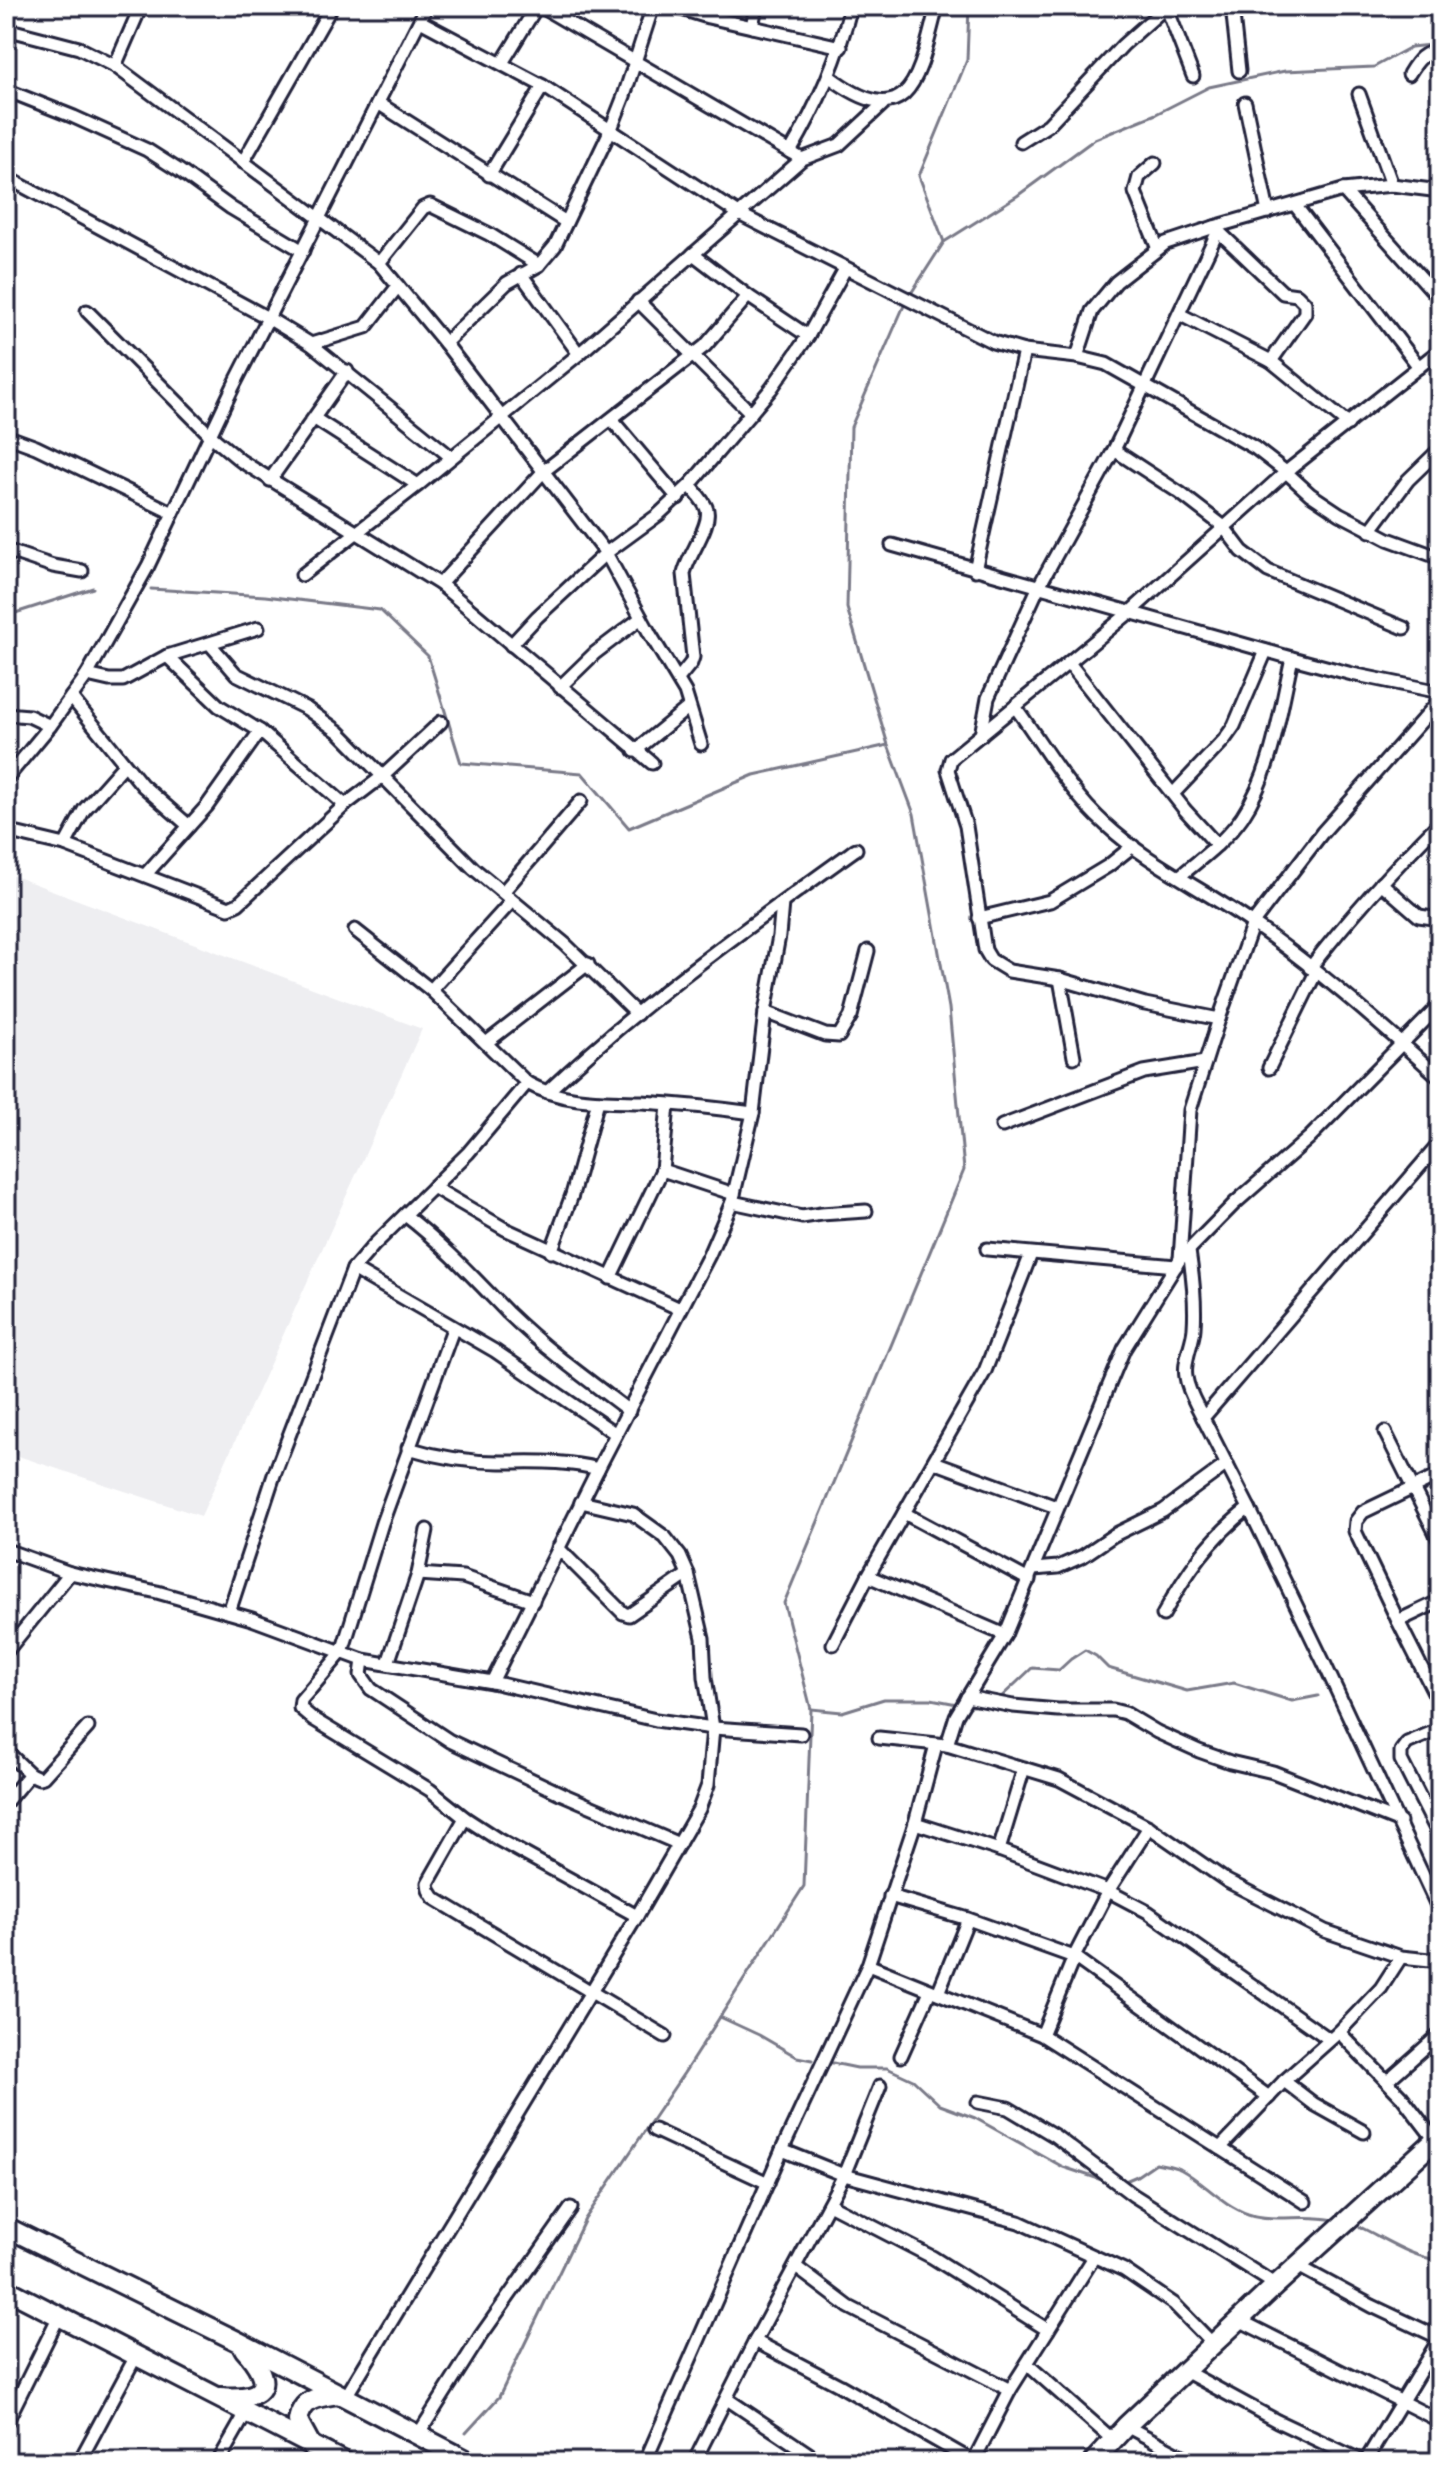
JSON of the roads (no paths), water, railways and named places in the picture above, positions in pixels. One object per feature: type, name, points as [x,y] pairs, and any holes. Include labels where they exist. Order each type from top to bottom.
[{"type":"highway","points":[[1093,2462],[1126,2426],[1276,2285],[1438,2138]]},
{"type":"highway","points":[[6,2227],[237,2341],[470,2462]]},
{"type":"highway","points":[[6,2289],[344,2462]]},
{"type":"highway","points":[[214,2396],[250,2398],[262,2386],[259,2365],[237,2341]]},
{"type":"highway","points":[[312,2447],[298,2421],[302,2407],[314,2398],[342,2396]]},
{"type":"street","points":[[115,66],[141,6]]},
{"type":"street","points":[[243,162],[332,6]]},
{"type":"street","points":[[6,779],[87,675],[148,566],[268,318],[427,6]]},
{"type":"street","points":[[502,63],[538,6],[802,159]]},
{"type":"street","points":[[445,343],[497,292],[539,265],[555,246],[611,129],[653,6]]},
{"type":"street","points":[[672,6],[841,47]]},
{"type":"street","points":[[752,27],[756,6]]},
{"type":"street","points":[[790,152],[830,77],[851,6]]},
{"type":"street","points":[[302,575],[579,354],[802,159],[839,145],[883,104],[900,96],[914,83],[921,69],[937,6]]},
{"type":"street","points":[[1021,142],[1048,125],[1123,45],[1167,6],[1193,76]]},
{"type":"street","points":[[1235,6],[1239,71]]},
{"type":"street","points":[[420,21],[543,86],[739,214],[993,342],[1024,351],[1106,364],[1255,448],[1310,494],[1370,531],[1440,558]]},
{"type":"street","points":[[6,29],[79,48],[115,66],[379,263],[445,343],[606,553],[678,679],[701,744]]},
{"type":"street","points":[[1409,74],[1426,52],[1440,50]]},
{"type":"street","points":[[830,77],[859,97],[883,104]]},
{"type":"street","points":[[489,175],[543,86]]},
{"type":"street","points":[[6,90],[147,150],[231,208],[303,251]]},
{"type":"street","points":[[1359,94],[1392,185]]},
{"type":"street","points":[[378,103],[566,222]]},
{"type":"street","points":[[1245,103],[1268,212]]},
{"type":"street","points":[[1155,163],[1139,177],[1135,192],[1158,249]]},
{"type":"street","points":[[6,177],[311,344],[451,457]]},
{"type":"street","points":[[1077,357],[1092,311],[1116,282],[1166,243],[1343,190],[1392,185],[1436,190],[1440,202]]},
{"type":"street","points":[[1343,190],[1440,299]]},
{"type":"street","points":[[379,263],[423,208],[430,205],[489,234],[539,265]]},
{"type":"street","points":[[1295,205],[1419,367]]},
{"type":"street","points":[[981,735],[988,698],[1039,586],[1146,386],[1216,229]]},
{"type":"street","points":[[1216,229],[1283,293],[1297,295],[1305,303],[1305,313],[1271,361]]},
{"type":"street","points":[[693,254],[808,336]]},
{"type":"street","points":[[511,645],[606,553],[658,515],[690,485],[751,413],[808,336],[845,269]]},
{"type":"street","points":[[521,274],[579,354]]},
{"type":"street","points":[[311,344],[366,327],[398,286]]},
{"type":"street","points":[[440,584],[544,471],[693,355],[748,296]]},
{"type":"street","points":[[638,301],[751,413]]},
{"type":"street","points":[[87,311],[211,436],[241,461],[440,584],[652,763]]},
{"type":"street","points":[[1179,314],[1271,361],[1348,424]]},
{"type":"street","points":[[1219,1019],[1145,1004],[1060,979],[1009,971],[998,966],[985,950],[966,826],[948,770],[951,759],[1129,613],[1286,472],[1440,350]]},
{"type":"street","points":[[975,570],[1024,351]]},
{"type":"street","points":[[270,480],[347,371]]},
{"type":"street","points":[[315,419],[418,485]]},
{"type":"street","points":[[612,420],[678,498]]},
{"type":"street","points":[[6,436],[36,447],[173,513]]},
{"type":"street","points":[[1370,531],[1408,480],[1440,449]]},
{"type":"street","points":[[1114,450],[1180,493],[1223,526],[1242,551],[1268,571],[1404,628]]},
{"type":"street","points":[[678,679],[693,657],[684,574],[708,513],[690,485]]},
{"type":"street","points":[[892,545],[1292,658],[1440,692]]},
{"type":"street","points":[[6,550],[43,563],[82,571]]},
{"type":"street","points":[[560,687],[595,653],[641,618]]},
{"type":"street","points":[[87,675],[123,680],[167,656],[258,628]]},
{"type":"street","points":[[210,644],[236,674],[295,702],[324,720],[360,750],[473,868],[588,964],[637,1014]]},
{"type":"street","points":[[1173,794],[1234,726],[1266,651]]},
{"type":"street","points":[[167,656],[219,706],[260,731],[345,805]]},
{"type":"street","points":[[1180,876],[1217,845],[1243,816],[1262,777],[1292,658]]},
{"type":"street","points":[[1069,663],[1217,845]]},
{"type":"street","points":[[71,697],[124,765],[153,796],[189,826]]},
{"type":"street","points":[[1440,700],[1322,833],[1253,923],[1189,1116],[1181,1259],[1193,1279],[1193,1338],[1185,1374],[1187,1385],[1400,1822],[1440,1912]]},
{"type":"street","points":[[635,751],[689,707]]},
{"type":"street","points":[[1016,708],[1086,805],[1106,826],[1253,923],[1440,1078]]},
{"type":"street","points":[[6,714],[29,716],[50,726]]},
{"type":"street","points":[[6,831],[65,845],[229,908],[238,904],[441,722]]},
{"type":"street","points":[[146,874],[214,796],[260,731]]},
{"type":"street","points":[[65,845],[84,810],[124,765]]},
{"type":"street","points":[[431,990],[581,801]]},
{"type":"street","points":[[1269,1068],[1313,970],[1381,883],[1440,822]]},
{"type":"street","points":[[979,918],[1050,901],[1108,866],[1133,846]]},
{"type":"street","points":[[547,1092],[637,1014],[856,849]]},
{"type":"street","points":[[1381,883],[1419,916],[1433,918],[1440,923]]},
{"type":"street","points":[[492,1682],[709,1255],[733,1198],[753,1113],[782,903]]},
{"type":"street","points":[[355,930],[431,990],[527,1083],[547,1092],[598,1101],[753,1113]]},
{"type":"street","points":[[765,1012],[825,1035],[839,1036],[851,1016],[868,951]]},
{"type":"street","points":[[486,1043],[588,964]]},
{"type":"street","points":[[1060,979],[1074,1057]]},
{"type":"street","points":[[645,2462],[782,2150],[868,1965],[942,1745],[1005,1635],[1124,1349],[1181,1259],[1235,1203],[1285,1161],[1440,1005]]},
{"type":"street","points":[[1002,1126],[1134,1075],[1205,1062]]},
{"type":"street","points":[[229,1612],[274,1475],[353,1269],[468,1153],[527,1083]]},
{"type":"street","points":[[551,1252],[572,1195],[598,1101]]},
{"type":"street","points":[[610,1278],[662,1170],[668,1105]]},
{"type":"street","points":[[1203,1418],[1440,1143]]},
{"type":"street","points":[[662,1170],[733,1198],[802,1217],[866,1211]]},
{"type":"street","points":[[433,1187],[473,1212],[551,1252],[680,1309]]},
{"type":"street","points":[[405,1215],[464,1266],[518,1322],[629,1411]]},
{"type":"street","points":[[987,1249],[1031,1254],[1181,1259]]},
{"type":"street","points":[[833,1644],[868,1576],[985,1371],[1031,1254]]},
{"type":"street","points":[[353,1269],[495,1351],[616,1434]]},
{"type":"street","points":[[453,1329],[382,1523],[342,1652],[301,1700],[300,1708],[430,1790],[499,1840],[637,1916]]},
{"type":"street","points":[[1385,1432],[1440,1542]]},
{"type":"street","points":[[408,1448],[455,1458],[575,1463],[598,1469]]},
{"type":"street","points":[[934,1462],[1056,1507]]},
{"type":"street","points":[[904,1513],[1032,1574],[1083,1556],[1114,1535],[1163,1511],[1227,1464]]},
{"type":"street","points":[[1440,1475],[1363,1512],[1356,1521],[1355,1531],[1440,1704]]},
{"type":"street","points":[[342,2396],[637,1916],[699,1809],[708,1785],[713,1728],[700,1619],[680,1556],[649,1525],[633,1514],[581,1502]]},
{"type":"street","points":[[1163,1615],[1208,1546],[1249,1508]]},
{"type":"street","points":[[388,1663],[418,1574],[427,1530]]},
{"type":"street","points":[[558,1548],[623,1613],[629,1615],[688,1574]]},
{"type":"street","points":[[6,1550],[70,1573],[229,1612],[363,1660],[492,1682],[635,1716],[713,1728],[801,1734]]},
{"type":"street","points":[[6,1652],[70,1573]]},
{"type":"street","points":[[418,1574],[463,1577],[533,1601]]},
{"type":"street","points":[[868,1576],[1005,1635]]},
{"type":"street","points":[[1398,1621],[1440,1601]]},
{"type":"street","points":[[363,1660],[361,1675],[371,1689],[450,1741],[679,1844]]},
{"type":"street","points":[[967,1697],[1013,1706],[1125,1713],[1199,1751],[1273,1772],[1400,1822]]},
{"type":"street","points":[[6,1751],[30,1774],[43,1777],[88,1727]]},
{"type":"street","points":[[1440,1729],[1407,1743],[1401,1751],[1401,1760],[1440,1837]]},
{"type":"street","points":[[879,1738],[942,1745],[1070,1783],[1149,1827],[1206,1868],[1252,1895],[1325,1931],[1401,1957],[1440,1961]]},
{"type":"street","points":[[999,1850],[1024,1768]]},
{"type":"street","points":[[6,1802],[30,1774]]},
{"type":"street","points":[[465,1818],[428,1883],[434,1898],[665,2036]]},
{"type":"street","points":[[915,1823],[999,1850],[1108,1891],[1164,1922],[1334,2036],[1387,2081],[1438,2138]]},
{"type":"street","points":[[1042,2035],[1074,1957],[1108,1891],[1149,1827]]},
{"type":"street","points":[[890,1896],[968,1919],[1074,1957],[1269,2097]]},
{"type":"street","points":[[901,2056],[968,1919]]},
{"type":"street","points":[[1220,2148],[1284,2081],[1381,1988],[1401,1957]]},
{"type":"street","points":[[868,1965],[1042,2035],[1305,2202]]},
{"type":"street","points":[[1387,2081],[1440,2034]]},
{"type":"street","points":[[1284,2081],[1314,2104],[1364,2132]]},
{"type":"street","points":[[694,2462],[844,2175],[880,2086]]},
{"type":"street","points":[[978,2102],[1008,2108],[1055,2136],[1133,2195],[1276,2285]]},
{"type":"street","points":[[654,2130],[768,2183]]},
{"type":"street","points":[[782,2150],[844,2175],[1019,2222],[1124,2270],[1174,2304],[1214,2345]]},
{"type":"street","points":[[829,2204],[932,2257],[1048,2330]]},
{"type":"street","points":[[418,2435],[480,2337],[571,2208]]},
{"type":"street","points":[[755,2341],[974,2462],[1010,2390],[1094,2257]]},
{"type":"street","points":[[1185,2371],[1277,2421],[1365,2462],[1440,2338],[1298,2266]]},
{"type":"street","points":[[796,2267],[849,2307],[1010,2390]]},
{"type":"street","points":[[6,2423],[59,2316]]},
{"type":"street","points":[[1239,2320],[1440,2421]]},
{"type":"street","points":[[79,2462],[136,2356]]},
{"type":"street","points":[[1027,2364],[1113,2440]]},
{"type":"street","points":[[727,2399],[821,2462]]},
{"type":"street","points":[[218,2462],[246,2413]]},
{"type":"street","points":[[1126,2426],[1194,2462]]},
{"type":"waterway","points":[[910,295],[944,242],[919,176],[967,60],[969,6]]},
{"type":"waterway","points":[[944,242],[1017,196],[1095,139],[1156,114],[1209,87],[1285,71],[1374,67],[1411,47],[1440,44]]},
{"type":"waterway","points":[[151,589],[265,596],[380,610],[428,656],[461,763],[582,773],[629,828],[754,775],[888,745],[847,608],[851,427],[906,301]]},
{"type":"waterway","points":[[6,616],[93,588]]},
{"type":"waterway","points":[[466,2433],[499,2397],[585,2219],[684,2073],[804,1886],[811,1709],[784,1603],[964,1170],[949,1008],[914,814],[888,745]]},
{"type":"waterway","points":[[999,1699],[1032,1668],[1059,1670],[1085,1650],[1108,1668],[1187,1691],[1234,1683],[1292,1701],[1318,1696]]},
{"type":"waterway","points":[[811,1709],[842,1712],[884,1699],[931,1699],[957,1704]]},
{"type":"waterway","points":[[965,1706],[985,1706]]},
{"type":"waterway","points":[[720,2017],[797,2057],[812,2060]]},
{"type":"waterway","points":[[828,2062],[857,2068],[887,2068],[913,2080],[940,2105],[975,2118],[1063,2167],[1108,2182]]},
{"type":"waterway","points":[[1123,2182],[1156,2163],[1180,2169],[1230,2205],[1248,2214],[1269,2218],[1334,2220]]},
{"type":"waterway","points":[[1360,2227],[1409,2252],[1440,2260]]}]
